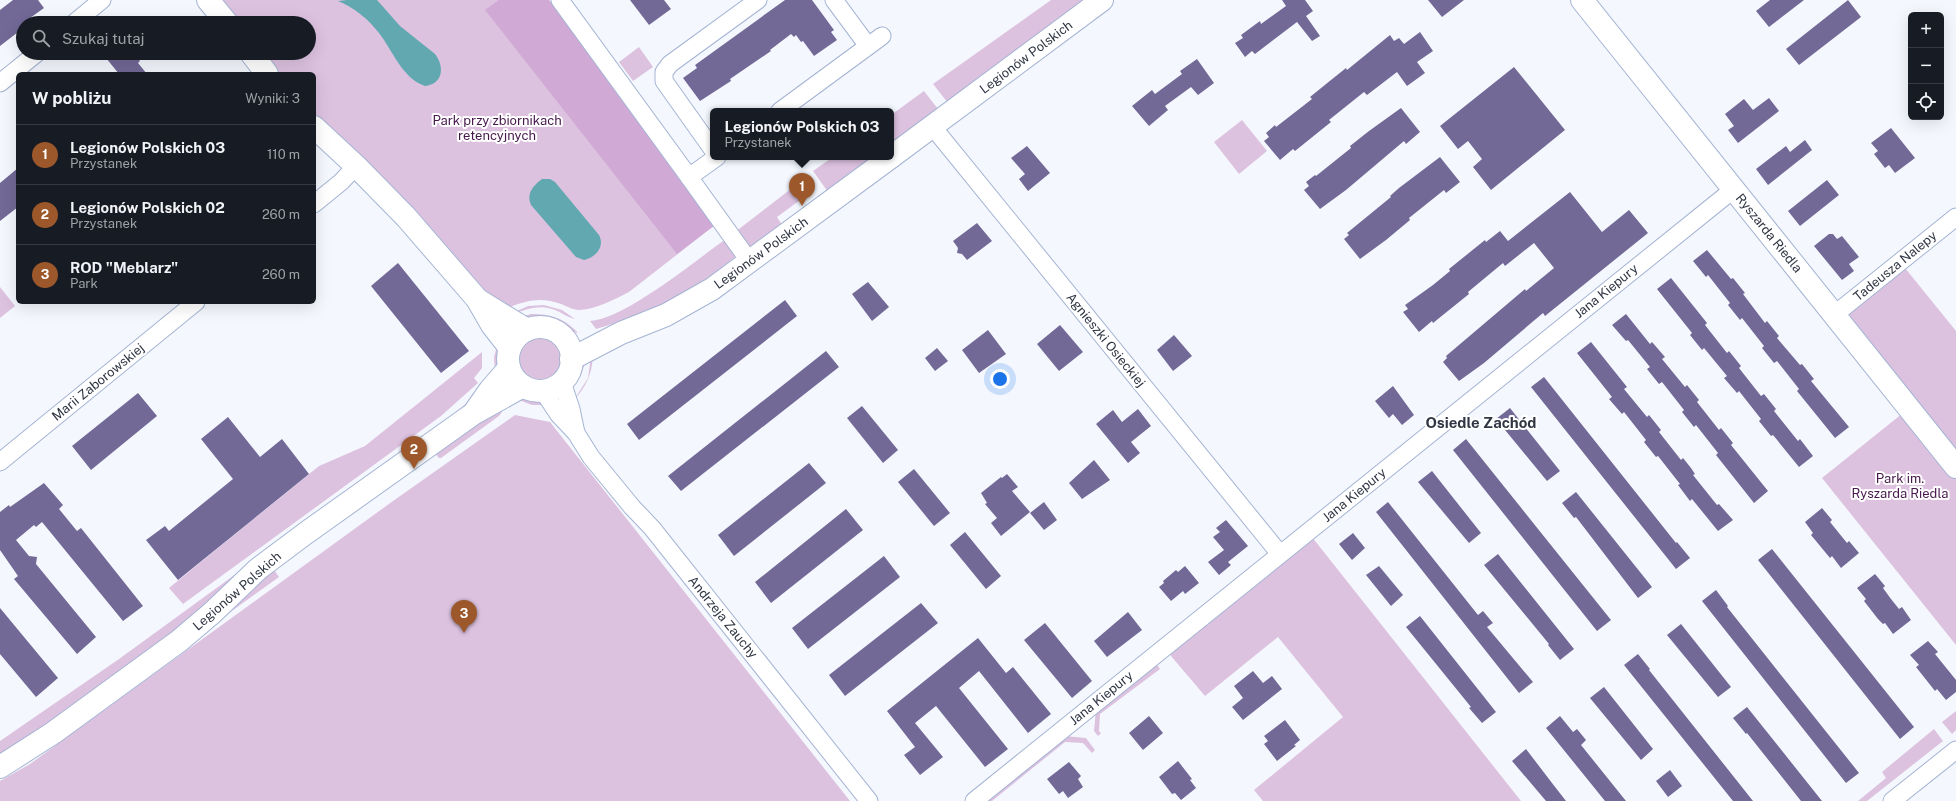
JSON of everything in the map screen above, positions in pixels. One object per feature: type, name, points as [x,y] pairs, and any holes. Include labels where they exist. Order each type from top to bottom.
[{"type":"street","points":[[83,16],[102,0]]},
{"type":"street","points":[[208,0],[221,16]]},
{"type":"street","points":[[560,0],[750,262]]},
{"type":"street","points":[[710,146],[662,77],[666,68],[670,64],[758,0]]},
{"type":"street","points":[[784,108],[875,41],[834,0]]},
{"type":"street","name":"Legionów Polskich","points":[[894,155],[1102,0]]},
{"type":"street","name":"Ryszarda Riedla","points":[[1582,0],[1956,467]]},
{"type":"street","points":[[0,83],[28,60]]},
{"type":"street","points":[[256,60],[265,72]]},
{"type":"street","name":"Agnieszki Osieckiej","points":[[932,126],[1280,554]]},
{"type":"street","points":[[316,129],[395,204],[477,299],[510,358],[512,375],[543,386],[570,368],[568,350],[557,332],[548,328],[537,327],[520,334],[510,358]]},
{"type":"street","points":[[689,177],[713,160]]},
{"type":"street","name":"Legionów Polskich","points":[[568,350],[621,333],[666,315],[712,289],[887,160]]},
{"type":"street","points":[[316,202],[341,182],[356,166]]},
{"type":"street","name":"Jana Kiepury","points":[[974,801],[1734,189]]},
{"type":"street","name":"Tadeusza Nalepy","points":[[1834,315],[1956,217]]},
{"type":"street","points":[[477,299],[527,330]]},
{"type":"street","name":"Marii Zaborowskiej","points":[[0,462],[194,304]]},
{"type":"street","name":"Legionów Polskich","points":[[473,414],[510,358]]},
{"type":"street","name":"Legionów Polskich","points":[[0,767],[53,733],[179,641],[212,613],[258,569],[473,414],[543,386]]},
{"type":"street","name":"Andrzeja Zauchy","points":[[543,386],[559,415],[576,433],[591,457],[632,507],[652,528],[869,801]]},
{"type":"street","points":[[1892,801],[1956,750]]},
{"type":"green space","name":"Park przy zbiornikach retencyjnych","points":[[223,0],[549,0],[715,225],[629,292],[604,304],[585,310],[579,310],[554,302],[535,300],[510,307],[508,305],[504,308],[473,282],[316,117],[316,72],[272,72],[262,60],[316,60],[316,16],[233,16]]},
{"type":"green space","points":[[1051,0],[1089,0],[948,103],[933,84]]},
{"type":"green space","points":[[639,47],[653,67],[633,81],[619,62]]},
{"type":"green space","points":[[924,91],[938,109],[894,142],[894,113]]},
{"type":"green space","points":[[1242,120],[1267,151],[1239,174],[1214,142]]},
{"type":"green space","points":[[829,160],[870,160],[828,192],[813,171]]},
{"type":"green space","points":[[805,178],[814,190],[777,217],[782,225],[752,247],[748,247],[735,232]]},
{"type":"green space","points":[[726,239],[736,256],[703,281],[653,309],[616,323],[596,329],[590,321],[605,318],[641,300]]},
{"type":"green space","name":"Park im. Ryszarda Riedla","points":[[1905,268],[1956,331],[1956,645],[1822,478],[1913,405],[1844,317]]},
{"type":"green space","points":[[0,287],[15,306],[0,318]]},
{"type":"green space","points":[[544,305],[562,310],[575,319],[555,310],[541,307],[531,308],[510,314],[528,306]]},
{"type":"green space","points":[[531,314],[551,316],[562,320],[578,333],[566,331],[548,322],[534,323],[523,316]]},
{"type":"green space","points":[[539,336],[552,340],[558,346],[562,359],[558,372],[552,378],[539,382],[526,378],[520,372],[516,359],[520,346],[526,340]]},
{"type":"green space","points":[[499,339],[502,356],[500,364],[495,372],[494,357]]},
{"type":"green space","points":[[482,352],[482,368],[474,378],[478,383],[441,416],[183,604],[169,588],[319,466],[365,446]]},
{"type":"green space","points":[[593,356],[588,380],[574,400],[588,378],[591,357]]},
{"type":"green space","points":[[585,363],[581,375],[570,393],[573,375]]},
{"type":"green space","points":[[483,389],[463,409],[235,588],[119,674],[0,757],[0,741],[119,659],[442,424]]},
{"type":"green space","points":[[527,394],[540,399],[543,405],[532,405],[516,399]]},
{"type":"green space","points":[[498,408],[502,412],[499,416],[441,458],[439,458],[434,452]]},
{"type":"green space","points":[[515,415],[550,422],[850,801],[0,801],[0,781],[30,764],[393,501]]},
{"type":"green space","points":[[1312,537],[1521,801],[1263,801],[1254,790],[1343,717],[1278,637],[1205,696],[1171,656],[1170,651]]},
{"type":"green space","points":[[272,567],[279,577],[193,639]]},
{"type":"green space","points":[[1156,663],[1160,669],[1100,714],[1099,731],[1101,733],[1098,736],[1094,731],[1096,710]]},
{"type":"green space","points":[[1956,711],[1956,730],[1952,734],[1942,722]]},
{"type":"green space","points":[[1934,729],[1943,741],[1867,801],[1858,801],[1886,778],[1882,772]]},
{"type":"green space","points":[[1065,736],[1086,738],[1095,750],[1092,753],[1083,743],[1065,742],[992,801],[986,801]]},
{"type":"shaded area","points":[[499,0],[549,0],[715,225],[677,254],[485,10]]},
{"type":"water","points":[[377,0],[400,26],[435,54],[441,69],[439,78],[436,82],[425,86],[410,77],[379,33],[370,23],[361,14],[338,1]]},
{"type":"water","points":[[542,179],[550,179],[555,182],[599,235],[601,244],[596,254],[592,257],[584,260],[576,257],[531,205],[529,197],[531,190]]},
{"type":"building","points":[[13,0],[38,0],[44,8],[33,16],[16,16],[16,34],[0,46],[0,10]]},
{"type":"building","points":[[630,0],[664,0],[671,9],[649,25]]},
{"type":"building","points":[[785,0],[812,0],[834,30],[831,32],[837,40],[814,56],[803,41],[801,42],[796,35],[794,37],[791,34],[770,50],[771,51],[730,79],[731,81],[700,101],[683,78],[697,68],[695,65]]},
{"type":"building","points":[[1282,0],[1305,0],[1313,11],[1306,16],[1320,36],[1312,41],[1297,22],[1255,54],[1252,51],[1245,57],[1235,43],[1243,38],[1241,35],[1260,21],[1261,24],[1286,6]]},
{"type":"building","points":[[1428,0],[1464,0],[1442,17]]},
{"type":"building","points":[[1770,0],[1804,0],[1769,27],[1756,11]]},
{"type":"building","points":[[1848,0],[1861,17],[1799,65],[1786,49]]},
{"type":"building","points":[[1420,32],[1433,51],[1417,62],[1425,73],[1407,86],[1397,72],[1367,95],[1364,92],[1329,120],[1331,122],[1295,151],[1293,149],[1280,160],[1264,141],[1269,137],[1266,133],[1275,125],[1276,127],[1312,99],[1310,97],[1346,68],[1347,70],[1390,35],[1394,41],[1399,38],[1404,44]]},
{"type":"building","points":[[1197,59],[1214,83],[1198,95],[1191,87],[1165,106],[1168,110],[1149,126],[1132,106],[1152,90],[1155,94],[1182,74],[1180,71]]},
{"type":"building","points":[[108,60],[139,60],[138,63],[145,72],[117,72]]},
{"type":"building","points":[[1514,67],[1565,130],[1491,190],[1473,167],[1482,159],[1468,141],[1458,149],[1440,126]]},
{"type":"building","points":[[1769,98],[1779,111],[1738,143],[1728,130],[1734,126],[1725,114],[1744,99],[1753,110]]},
{"type":"building","points":[[1401,108],[1420,132],[1406,144],[1404,141],[1346,190],[1320,209],[1304,190],[1309,186],[1306,182],[1315,175],[1316,176],[1351,148],[1350,146],[1369,131]]},
{"type":"building","points":[[1891,128],[1915,158],[1895,173],[1889,165],[1885,168],[1874,154],[1878,151],[1871,143]]},
{"type":"building","points":[[1805,140],[1812,150],[1768,185],[1756,169],[1786,146],[1790,152]]},
{"type":"building","points":[[1027,146],[1050,173],[1028,191],[1019,179],[1025,174],[1011,158]]},
{"type":"building","points":[[1440,157],[1460,182],[1446,193],[1444,190],[1409,218],[1410,220],[1386,240],[1360,259],[1344,239],[1349,235],[1347,233],[1391,197],[1390,196],[1399,188]]},
{"type":"building","points":[[16,170],[16,209],[0,221],[0,183]]},
{"type":"building","points":[[1827,180],[1839,195],[1800,226],[1788,211]]},
{"type":"building","points":[[1570,192],[1602,232],[1629,210],[1648,233],[1545,316],[1543,313],[1484,363],[1459,381],[1443,362],[1447,358],[1446,356],[1525,289],[1526,291],[1554,268],[1534,243],[1505,266],[1503,263],[1468,292],[1469,294],[1433,323],[1432,321],[1419,332],[1403,312],[1408,309],[1405,305],[1433,285],[1450,271],[1449,269],[1485,240],[1486,242],[1500,231],[1508,241]]},
{"type":"building","points":[[977,223],[992,241],[967,260],[962,254],[957,253],[958,248],[953,241]]},
{"type":"building","points":[[1829,234],[1833,234],[1837,239],[1842,236],[1859,257],[1849,264],[1854,271],[1842,280],[1814,246]]},
{"type":"building","points":[[1707,250],[1731,279],[1733,278],[1745,293],[1743,294],[1765,323],[1767,321],[1779,336],[1777,338],[1800,365],[1802,364],[1814,379],[1811,381],[1849,427],[1835,438],[1797,391],[1799,389],[1777,361],[1774,363],[1762,348],[1764,346],[1742,318],[1740,320],[1728,305],[1730,303],[1708,275],[1706,277],[1693,261]]},
{"type":"building","points":[[398,263],[469,351],[441,373],[371,286]]},
{"type":"building","points":[[1671,278],[1707,323],[1705,325],[1727,353],[1729,351],[1741,366],[1739,368],[1761,396],[1764,394],[1776,409],[1774,411],[1798,441],[1800,439],[1813,456],[1799,467],[1773,435],[1771,436],[1759,421],[1761,419],[1739,391],[1737,393],[1724,378],[1727,376],[1704,348],[1702,350],[1690,335],[1692,333],[1657,289]]},
{"type":"building","points":[[868,282],[889,307],[872,321],[852,294]]},
{"type":"building","points":[[785,300],[797,316],[639,440],[627,424]]},
{"type":"building","points":[[1626,314],[1650,344],[1652,342],[1665,357],[1662,359],[1685,387],[1687,385],[1699,400],[1697,402],[1719,430],[1721,428],[1733,443],[1731,445],[1768,491],[1754,503],[1716,455],[1718,453],[1696,425],[1694,427],[1682,412],[1684,410],[1662,382],[1659,384],[1647,369],[1650,367],[1628,340],[1626,341],[1612,325]]},
{"type":"building","points":[[1060,325],[1083,352],[1059,371],[1037,344]]},
{"type":"building","points":[[988,330],[1006,354],[979,373],[962,350]]},
{"type":"building","points":[[1174,335],[1192,356],[1173,371],[1157,350]]},
{"type":"building","points":[[1591,342],[1627,387],[1624,389],[1647,417],[1649,415],[1661,430],[1659,432],[1681,460],[1683,458],[1691,468],[1695,474],[1693,475],[1717,505],[1719,504],[1733,520],[1718,531],[1692,499],[1690,501],[1678,485],[1680,484],[1658,456],[1656,457],[1644,442],[1646,440],[1624,412],[1622,414],[1609,399],[1612,397],[1577,353]]},
{"type":"building","points":[[937,348],[948,361],[935,371],[925,358]]},
{"type":"building","points":[[826,351],[839,367],[681,491],[668,476]]},
{"type":"building","points":[[1544,377],[1676,543],[1677,542],[1690,558],[1676,569],[1531,387]]},
{"type":"building","points":[[1393,386],[1414,415],[1402,425],[1393,414],[1389,418],[1375,401]]},
{"type":"building","points":[[138,393],[157,416],[91,470],[72,446]]},
{"type":"building","points":[[862,406],[898,450],[883,463],[847,418]]},
{"type":"building","points":[[1510,408],[1560,471],[1547,481],[1496,419]]},
{"type":"building","points":[[1138,409],[1151,426],[1131,442],[1140,453],[1128,463],[1096,424],[1113,410],[1122,422]]},
{"type":"building","points":[[228,417],[260,457],[282,439],[309,474],[178,580],[146,540],[165,526],[169,531],[233,479],[201,439]]},
{"type":"building","points":[[1466,439],[1611,620],[1597,631],[1453,450]]},
{"type":"building","points":[[1094,460],[1110,480],[1082,499],[1069,483]]},
{"type":"building","points":[[809,463],[826,483],[734,556],[718,535]]},
{"type":"building","points":[[914,469],[950,513],[934,526],[898,482]]},
{"type":"building","points":[[1432,471],[1481,533],[1469,543],[1418,482]]},
{"type":"building","points":[[1007,474],[1018,487],[1012,491],[1030,512],[1001,536],[991,523],[997,518],[985,504],[987,503],[981,493]]},
{"type":"building","points":[[44,483],[63,505],[59,509],[77,531],[81,528],[143,606],[123,621],[42,522],[36,527],[34,525],[16,540],[29,556],[37,557],[36,564],[96,637],[77,654],[14,579],[18,576],[0,550],[0,512],[9,505],[10,507]]},
{"type":"building","points":[[1576,492],[1652,587],[1638,598],[1576,517],[1574,518],[1562,503]]},
{"type":"building","points":[[1044,502],[1057,520],[1044,530],[1030,513]]},
{"type":"building","points":[[1388,502],[1478,615],[1483,611],[1493,623],[1487,627],[1533,682],[1519,693],[1376,512]]},
{"type":"building","points":[[1822,508],[1832,520],[1830,522],[1847,543],[1849,541],[1859,553],[1841,568],[1832,556],[1830,558],[1811,535],[1813,533],[1805,522]]},
{"type":"building","points":[[846,509],[863,530],[771,603],[755,582]]},
{"type":"building","points":[[1226,520],[1248,546],[1228,562],[1231,565],[1219,575],[1208,562],[1224,550],[1213,537],[1220,532],[1216,528]]},
{"type":"building","points":[[965,532],[1001,576],[986,589],[950,545]]},
{"type":"building","points":[[1353,533],[1365,548],[1352,560],[1339,544]]},
{"type":"building","points":[[1772,549],[1914,727],[1900,739],[1758,560]]},
{"type":"building","points":[[1498,554],[1574,649],[1560,660],[1548,645],[1549,644],[1484,565]]},
{"type":"building","points":[[884,556],[900,577],[808,649],[792,628]]},
{"type":"building","points":[[1185,566],[1199,583],[1185,594],[1183,591],[1171,601],[1159,587],[1164,583],[1163,581],[1176,570],[1178,572]]},
{"type":"building","points":[[1379,566],[1403,595],[1391,606],[1366,575]]},
{"type":"building","points":[[1875,574],[1885,586],[1883,588],[1891,599],[1899,609],[1902,607],[1911,620],[1893,634],[1885,623],[1883,624],[1878,619],[1864,601],[1866,599],[1857,588]]},
{"type":"building","points":[[1716,590],[1728,606],[1727,607],[1859,773],[1846,783],[1702,601]]},
{"type":"building","points":[[921,603],[938,623],[845,696],[829,675]]},
{"type":"building","points":[[0,608],[58,678],[36,697],[0,654]]},
{"type":"building","points":[[1128,612],[1142,630],[1107,657],[1094,641]]},
{"type":"building","points":[[1420,616],[1496,712],[1482,723],[1469,708],[1471,707],[1406,627]]},
{"type":"building","points":[[1045,623],[1092,681],[1072,698],[1024,640]]},
{"type":"building","points":[[1681,624],[1731,687],[1718,697],[1667,635]]},
{"type":"building","points":[[978,638],[1006,673],[1013,667],[1051,714],[1028,733],[979,671],[959,688],[1008,749],[985,767],[936,706],[915,723],[943,757],[920,775],[904,755],[915,747],[887,711]]},
{"type":"building","points":[[1928,641],[1938,652],[1935,654],[1956,680],[1956,692],[1946,700],[1937,689],[1935,691],[1916,667],[1919,665],[1910,655]]},
{"type":"building","points":[[1638,654],[1753,801],[1733,801],[1624,665]]},
{"type":"building","points":[[1253,671],[1263,683],[1272,676],[1282,689],[1243,720],[1232,707],[1243,698],[1234,686]]},
{"type":"building","points":[[1604,687],[1653,749],[1641,760],[1590,698]]},
{"type":"building","points":[[1747,707],[1822,801],[1801,801],[1747,733],[1746,734],[1733,718]]},
{"type":"building","points":[[1149,716],[1163,733],[1143,750],[1129,733]]},
{"type":"building","points":[[1560,716],[1573,732],[1577,729],[1586,740],[1581,745],[1626,801],[1605,801],[1546,728]]},
{"type":"building","points":[[1285,720],[1300,740],[1294,745],[1296,746],[1277,761],[1264,744],[1268,741],[1264,736]]},
{"type":"building","points":[[1526,749],[1566,801],[1546,801],[1512,761]]},
{"type":"building","points":[[1178,761],[1192,779],[1190,780],[1196,788],[1181,800],[1175,793],[1172,794],[1159,777]]},
{"type":"building","points":[[1069,762],[1081,776],[1078,779],[1083,787],[1068,798],[1063,791],[1059,794],[1047,779]]},
{"type":"building","points":[[1670,770],[1682,786],[1668,797],[1656,781]]},
{"type":"place","name":"Legionów Polskich 03","points":[[802,206]]},
{"type":"place","name":"Legionów Polskich 02","points":[[414,469]]},
{"type":"place","name":"ROD \"Meblarz\"","points":[[464,633]]},
{"type":"district","name":"Osiedle Zachód","points":[[1481,422]]}]
